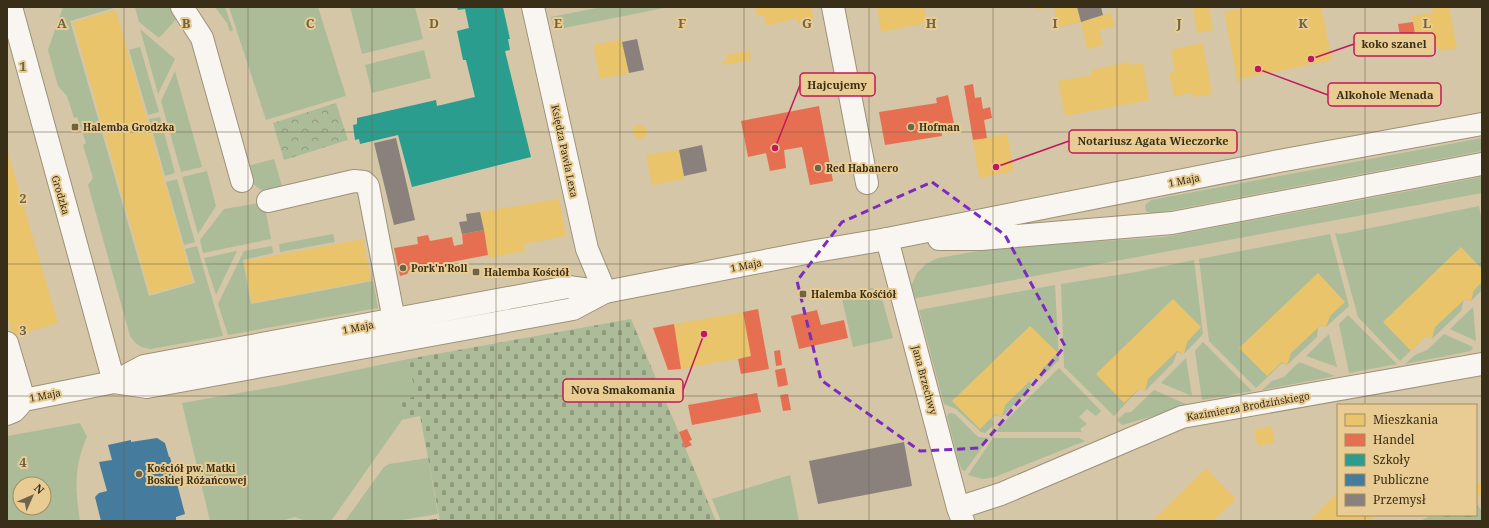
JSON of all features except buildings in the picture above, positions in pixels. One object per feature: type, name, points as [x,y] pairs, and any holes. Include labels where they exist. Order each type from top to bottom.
[{"type":"main road","name":"Grodzka","points":[[11,7],[114,382]]},
{"type":"main road","points":[[182,7],[202,38],[242,181]]},
{"type":"main road","name":"Księdza Pawła Lexa","points":[[533,7],[587,249],[605,292]]},
{"type":"main road","points":[[833,7],[867,183]]},
{"type":"main road","name":"1 Maja","points":[[7,414],[14,411],[15,397],[114,382],[147,387],[573,309],[605,292],[816,251],[887,239],[1271,162],[1482,124]]},
{"type":"main road","name":"1 Maja","points":[[887,239],[981,239],[1172,223],[1482,164]]},
{"type":"main road","points":[[268,201],[354,181],[364,182],[368,186],[394,320]]},
{"type":"main road","name":"Jana Brzechwy","points":[[887,239],[961,515]]},
{"type":"main road","name":"1 Maja","points":[[114,382],[144,366],[568,287],[605,292]]},
{"type":"main road","points":[[7,343],[15,397]]},
{"type":"main road","name":"Kazimierza Brodzińskiego","points":[[961,515],[1001,494],[1182,417],[1482,364]]},
{"type":"highlighted area","points":[[932,182],[1005,235],[1065,346],[980,448],[920,451],[821,380],[797,281],[842,222]]},
{"type":"green space","points":[[63,7],[114,8],[70,21],[149,296],[195,283],[185,249],[197,246],[223,336],[151,349],[139,346],[130,336],[88,185],[93,178],[83,145],[86,143],[77,117],[74,118],[67,96],[58,86],[48,50]]},
{"type":"green space","points":[[135,7],[178,7],[182,13],[159,38],[139,22]]},
{"type":"green space","points":[[215,7],[225,7],[233,30],[230,32],[227,23]]},
{"type":"green space","points":[[229,7],[318,7],[346,96],[266,120]]},
{"type":"green space","points":[[350,7],[415,7],[423,39],[362,54]]},
{"type":"green space","points":[[602,7],[669,7],[554,30],[551,17]]},
{"type":"green space","points":[[140,29],[175,59],[158,94]]},
{"type":"green space","points":[[140,47],[159,112],[148,115],[129,50]]},
{"type":"green space","points":[[424,50],[431,78],[372,93],[365,65]]},
{"type":"green space","points":[[175,71],[202,167],[181,172],[161,101]]},
{"type":"green space","points":[[336,103],[348,140],[284,160],[273,123]]},
{"type":"green space","points":[[160,117],[175,173],[165,176],[149,119]]},
{"type":"green space","points":[[1482,138],[1482,151],[1152,214],[1146,211],[1145,205],[1151,200]]},
{"type":"green space","points":[[274,159],[283,189],[262,190],[255,185],[247,166]]},
{"type":"green space","points":[[207,171],[216,206],[198,234],[182,177]]},
{"type":"green space","points":[[1482,177],[1482,193],[911,299],[910,295],[912,284],[917,273],[926,264],[938,258],[996,248],[1165,237]]},
{"type":"green space","points":[[177,179],[195,242],[184,245],[166,182]]},
{"type":"green space","points":[[264,202],[271,239],[203,253],[200,240],[224,209]]},
{"type":"green space","points":[[1479,206],[1482,221],[1482,290],[1471,301],[1464,299],[1461,311],[1432,339],[1426,336],[1400,361],[1358,317],[1335,233],[1341,234]]},
{"type":"green space","points":[[333,234],[335,242],[280,252],[279,244]]},
{"type":"green space","points":[[1330,234],[1349,306],[1326,327],[1321,325],[1318,328],[1317,337],[1287,365],[1282,363],[1256,388],[1209,341],[1199,259]]},
{"type":"green space","points":[[272,246],[273,253],[243,260],[251,304],[373,281],[378,308],[228,335],[218,304],[244,251]]},
{"type":"green space","points":[[237,251],[216,295],[204,258]]},
{"type":"green space","points":[[1194,260],[1203,334],[1184,354],[1177,352],[1173,363],[1145,391],[1139,389],[1114,416],[1064,367],[1061,284],[1136,272]]},
{"type":"green space","points":[[1055,285],[1059,360],[1040,379],[1033,378],[1030,381],[1031,387],[1002,417],[995,415],[991,419],[994,424],[985,433],[981,432],[956,409],[944,404],[919,310]]},
{"type":"green space","points":[[872,288],[879,291],[881,295],[893,338],[853,347],[841,295]]},
{"type":"green space","points":[[1473,307],[1476,341],[1450,329]]},
{"type":"green space","points":[[1348,315],[1397,364],[1349,373],[1339,324]]},
{"type":"green space","points":[[631,319],[716,521],[440,521],[420,416],[405,419],[401,400],[416,396],[408,359]]},
{"type":"green space","points":[[1329,334],[1337,367],[1306,356]]},
{"type":"green space","points":[[1444,334],[1473,347],[1471,351],[1405,364],[1415,355],[1427,350]]},
{"type":"green space","points":[[1203,342],[1252,391],[1202,400],[1195,351]]},
{"type":"green space","points":[[1186,358],[1192,396],[1161,383]]},
{"type":"green space","points":[[408,359],[417,396],[401,400],[405,419],[402,420],[331,521],[306,521],[295,517],[281,521],[210,521],[182,403],[285,385]]},
{"type":"green space","points":[[1299,362],[1335,376],[1262,390],[1272,381],[1284,377]]},
{"type":"green space","points":[[1059,368],[1101,411],[1096,416],[1087,409],[1079,417],[1087,424],[1080,429],[1082,432],[994,432]]},
{"type":"green space","points":[[1154,390],[1186,404],[1185,407],[1122,425],[1117,420],[1125,413],[1131,412]]},
{"type":"green space","points":[[949,413],[955,414],[978,437],[989,438],[965,471],[962,470],[958,460],[947,416]]},
{"type":"green space","points":[[80,423],[87,437],[80,458],[77,478],[77,499],[80,521],[7,521],[7,436]]},
{"type":"green space","points":[[993,438],[1079,438],[1085,441],[995,477],[983,479],[968,475]]},
{"type":"green space","points":[[428,458],[438,514],[396,521],[345,521],[384,467],[389,464]]},
{"type":"green space","points":[[790,475],[799,521],[721,521],[712,499]]},
{"type":"green space","points":[[1477,505],[1482,511],[1482,521],[1420,521],[1428,517],[1477,516]]},
{"type":"place","name":"koko szanel","points":[[1311,59]]},
{"type":"place","name":"Alkohole Menada","points":[[1258,69]]},
{"type":"place","name":"Halemba Grodzka","points":[[75,127]]},
{"type":"place","name":"Hofman","points":[[911,127]]},
{"type":"place","name":"Hajcujemy","points":[[775,148]]},
{"type":"place","name":"Notariusz Agata Wieczorke","points":[[996,167]]},
{"type":"place","name":"Red Habanero","points":[[818,168]]},
{"type":"place","name":"Pork'n'Roll","points":[[403,268]]},
{"type":"place","name":"Halemba Kościół","points":[[476,272]]},
{"type":"place","name":"Halemba Kośćiół","points":[[803,294]]},
{"type":"place","name":"Nova Smakomania","points":[[704,334]]},
{"type":"place","name":"Kościół pw. Matki Boskiej Różańcowej","points":[[139,474]]}]
